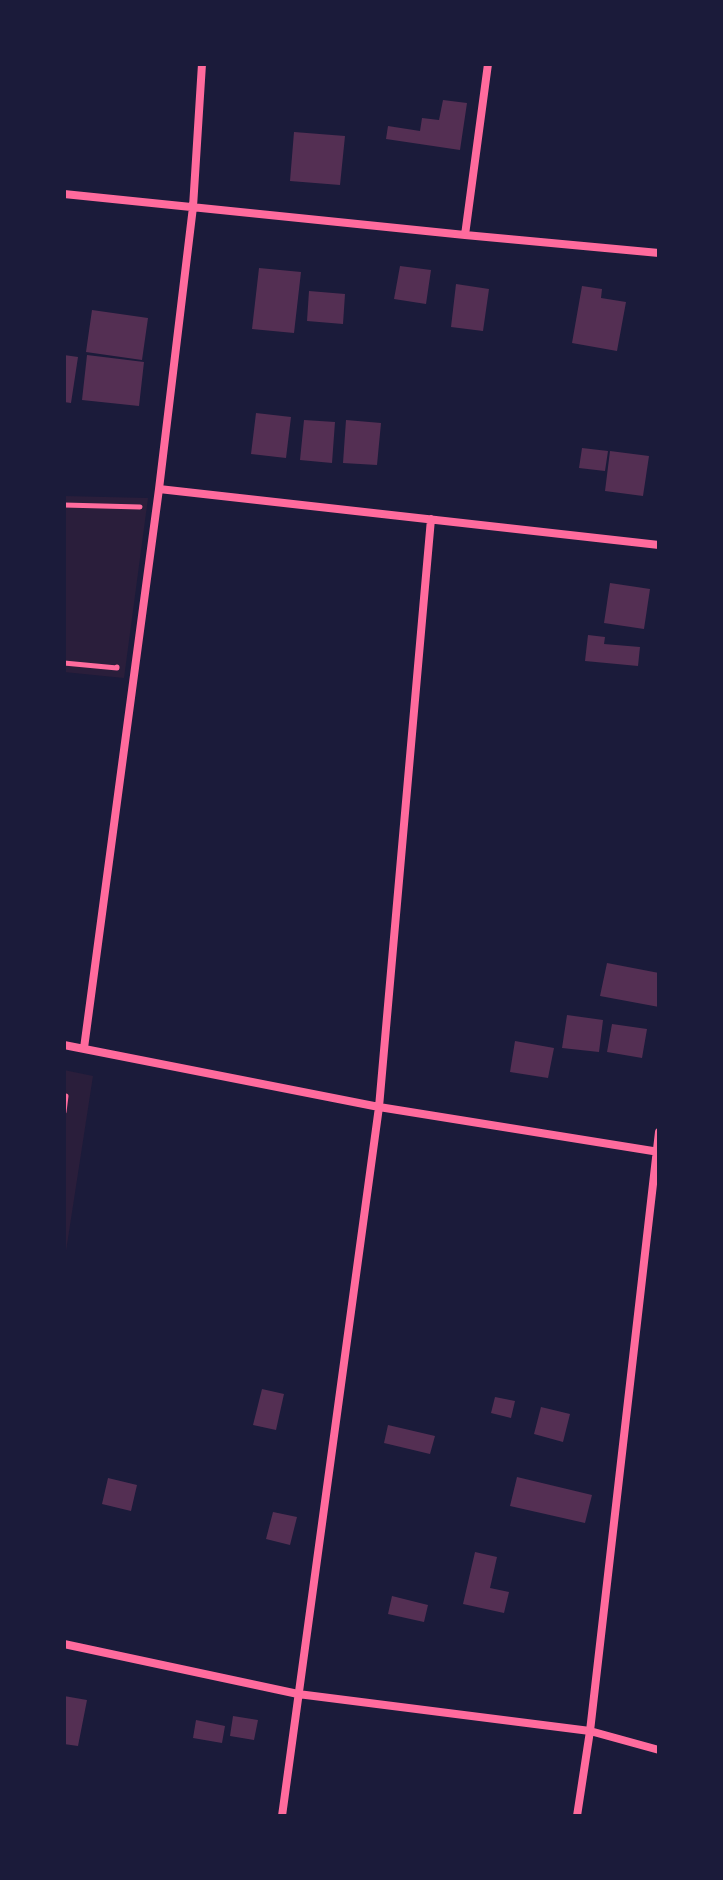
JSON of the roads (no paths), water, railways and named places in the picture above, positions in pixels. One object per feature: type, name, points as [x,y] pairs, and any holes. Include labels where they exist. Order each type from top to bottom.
[{"type":"street","points":[[84,1048],[159,489],[193,207],[202,64]]},
{"type":"street","points":[[465,235],[488,64]]},
{"type":"street","points":[[64,194],[659,253]]},
{"type":"street","points":[[159,489],[659,545]]},
{"type":"street","points":[[282,1816],[379,1107],[431,519]]},
{"type":"street","points":[[64,1045],[379,1107],[658,1152]]},
{"type":"street","points":[[577,1816],[590,1731],[659,1132]]},
{"type":"street","points":[[64,1644],[298,1694],[590,1731],[659,1750]]}]
